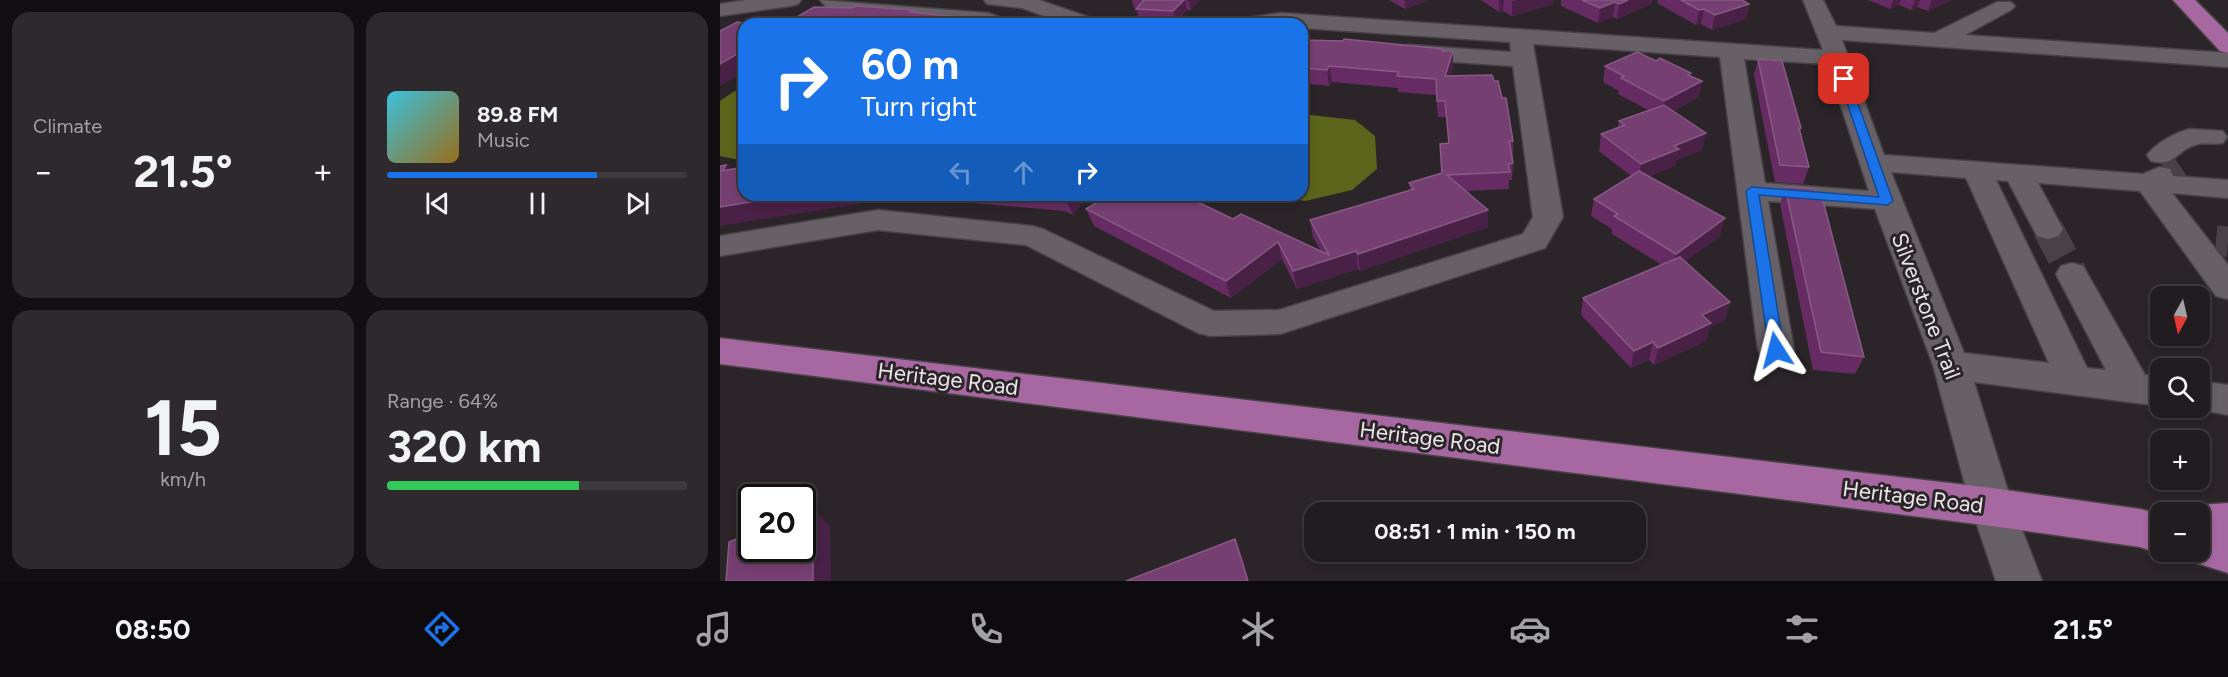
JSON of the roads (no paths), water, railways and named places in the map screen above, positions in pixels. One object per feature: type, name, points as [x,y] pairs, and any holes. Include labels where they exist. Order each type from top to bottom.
[{"type":"main road","points":[[2183,0],[2228,46]]},
{"type":"main road","name":"Heritage Road","points":[[720,351],[1992,507],[2150,529]]},
{"type":"main road","points":[[2210,523],[2228,522]]},
{"type":"main road","points":[[2210,548],[2228,553]]},
{"type":"street","points":[[731,8],[787,0]]},
{"type":"street","points":[[830,0],[837,7],[965,18]]},
{"type":"street","points":[[994,0],[1025,2],[1069,18]]},
{"type":"street","name":"Silverstone Trail","points":[[1813,0],[1832,45],[1887,201],[1951,365],[1992,507],[2019,581]]},
{"type":"street","points":[[1948,39],[1958,29],[2004,6]]},
{"type":"street","points":[[1832,45],[1872,16],[1899,16],[1935,25],[1948,39]]},
{"type":"street","points":[[1308,23],[1522,48]]},
{"type":"street","points":[[728,31],[738,25]]},
{"type":"street","points":[[1384,50],[1522,48],[1731,51],[1948,39],[2228,60]]},
{"type":"street","points":[[720,246],[878,220],[1032,236],[1210,324],[1280,322],[1534,241],[1548,217],[1522,48]]},
{"type":"street","points":[[1731,51],[1776,350]]},
{"type":"street","points":[[2160,167],[2223,139]]},
{"type":"street","points":[[1873,162],[2018,173],[2160,167],[2228,189]]},
{"type":"street","points":[[2160,167],[2217,265]]},
{"type":"street","points":[[1977,170],[2075,381]]},
{"type":"street","points":[[2018,173],[2048,229]]},
{"type":"street","points":[[1752,191],[1887,201]]},
{"type":"street","points":[[2072,274],[2147,390]]},
{"type":"street","points":[[1951,365],[2147,390]]},
{"type":"street","points":[[2210,398],[2228,400]]},
{"type":"tunnel","points":[[2166,171],[2178,163]]},
{"type":"tunnel","points":[[2048,229],[2072,274]]},
{"type":"tunnel","points":[[2216,241],[2228,242]]}]
